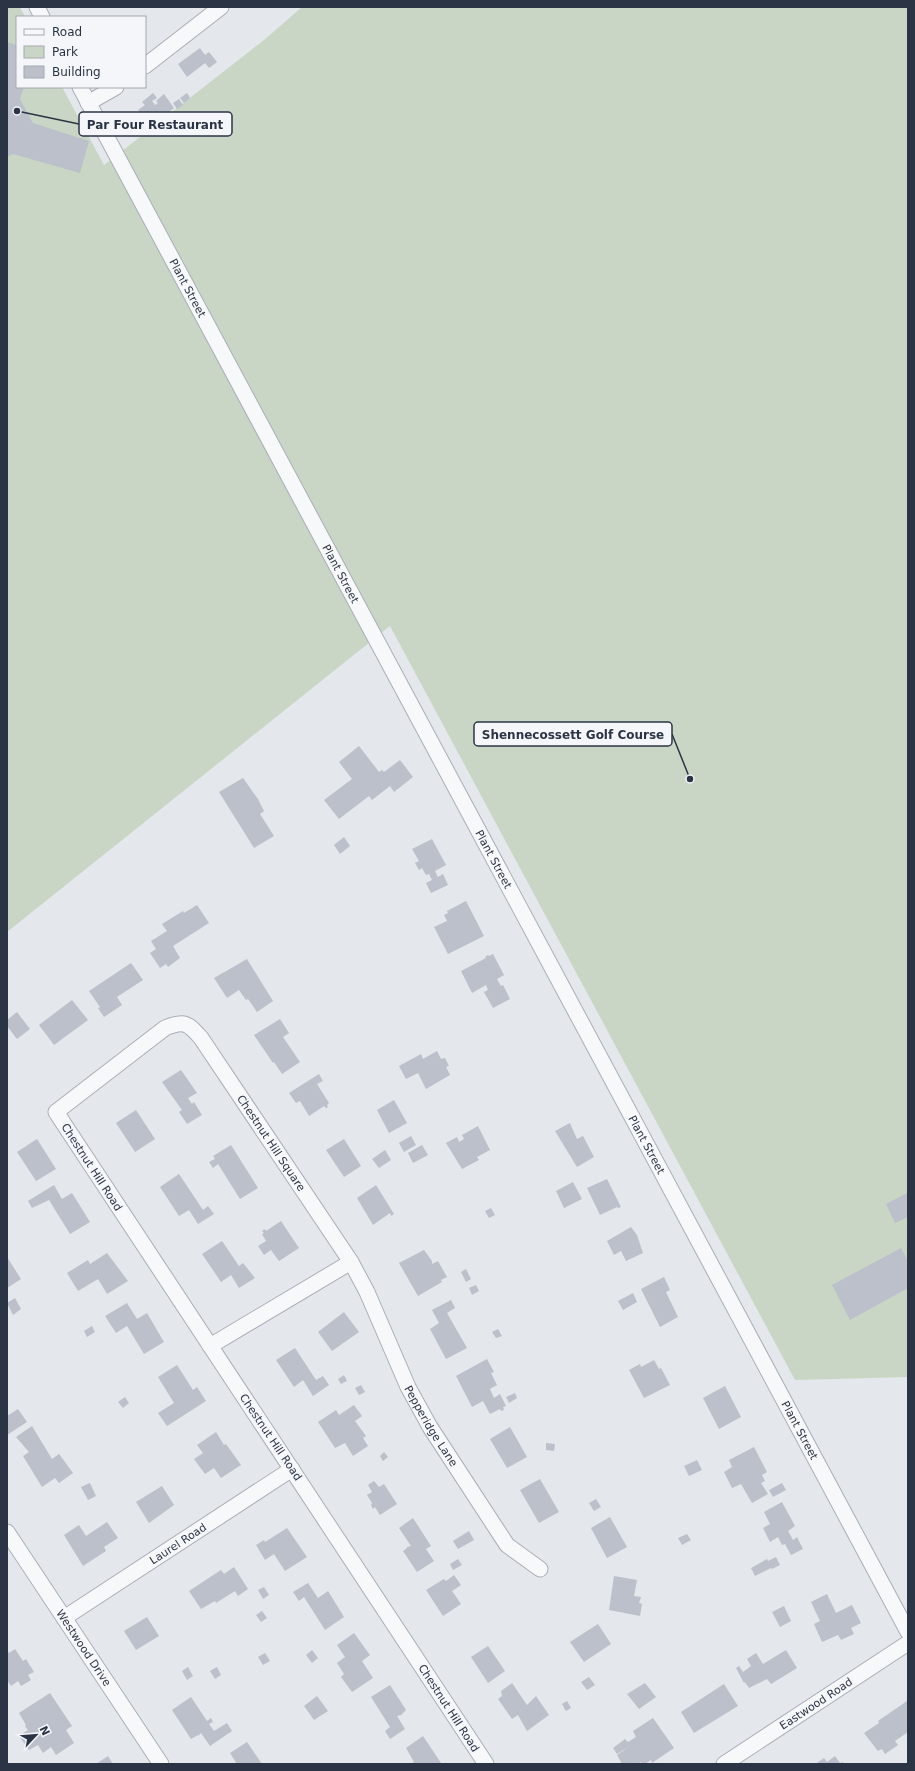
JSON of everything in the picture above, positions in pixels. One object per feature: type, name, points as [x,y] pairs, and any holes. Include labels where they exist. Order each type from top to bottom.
[{"type":"street","points":[[37,7],[42,16]]},
{"type":"street","points":[[146,65],[221,7]]},
{"type":"street","name":"Plant Street","points":[[80,88],[908,1632]]},
{"type":"street","points":[[88,103],[114,88]]},
{"type":"street","name":"Chestnut Hill Square","points":[[56,1112],[165,1028],[176,1023],[184,1023],[193,1029],[201,1038],[351,1262]]},
{"type":"street","name":"Chestnut Hill Road","points":[[56,1112],[486,1764]]},
{"type":"street","points":[[210,1346],[351,1262]]},
{"type":"street","name":"Pepperidge Lane","points":[[351,1262],[367,1292],[408,1387],[430,1427],[507,1545],[540,1569]]},
{"type":"street","name":"Laurel Road","points":[[64,1618],[292,1468]]},
{"type":"street","name":"Westwood Drive","points":[[7,1532],[161,1764]]},
{"type":"street","name":"Eastwood Road","points":[[724,1764],[908,1642]]},
{"type":"green space","points":[[7,7],[20,7],[24,16],[16,16],[16,88],[63,88],[104,165],[264,40],[302,7],[908,7],[908,1377],[795,1380],[390,626],[7,932]]},
{"type":"building","points":[[7,42],[16,45],[16,88],[24,88],[20,99],[33,123],[89,141],[80,173],[13,154],[7,157]]},
{"type":"building","points":[[200,48],[205,55],[209,52],[217,62],[209,68],[205,63],[187,77],[178,64]]},
{"type":"building","points":[[153,93],[157,98],[152,101],[155,105],[158,103],[156,101],[164,94],[174,108],[151,127],[138,110],[145,105],[142,102]]},
{"type":"building","points":[[187,93],[190,98],[184,103],[180,98]]},
{"type":"building","points":[[179,99],[183,105],[177,109],[173,103]]},
{"type":"building","points":[[359,746],[379,772],[382,770],[384,772],[400,760],[413,777],[394,792],[390,786],[372,800],[369,796],[339,819],[324,800],[352,779],[339,762]]},
{"type":"building","points":[[243,778],[258,799],[264,811],[260,814],[274,836],[254,848],[219,792]]},
{"type":"building","points":[[344,837],[350,846],[340,854],[334,845]]},
{"type":"building","points":[[432,839],[446,865],[435,871],[438,877],[443,874],[448,885],[431,893],[426,883],[432,880],[429,874],[426,875],[422,868],[419,870],[415,863],[419,861],[412,849]]},
{"type":"building","points":[[466,901],[484,936],[448,954],[434,927],[447,921],[444,915],[448,913],[447,911]]},
{"type":"building","points":[[197,905],[209,923],[173,946],[180,958],[168,967],[166,964],[160,968],[150,953],[156,949],[151,941],[167,931],[162,924],[183,911],[184,913]]},
{"type":"building","points":[[493,954],[504,975],[497,979],[501,986],[503,985],[510,999],[493,1008],[484,992],[488,990],[486,985],[472,993],[461,971],[486,958],[485,957],[488,955]]},
{"type":"building","points":[[247,959],[273,1001],[257,1012],[248,999],[246,1000],[239,990],[227,998],[214,978]]},
{"type":"building","points":[[131,963],[143,980],[117,997],[122,1005],[104,1017],[98,1008],[100,1007],[89,991]]},
{"type":"building","points":[[72,1000],[88,1020],[54,1045],[39,1025]]},
{"type":"building","points":[[17,1012],[30,1029],[17,1039],[7,1026],[7,1020]]},
{"type":"building","points":[[280,1019],[289,1033],[283,1037],[300,1062],[282,1074],[254,1035]]},
{"type":"building","points":[[437,1051],[441,1059],[445,1058],[449,1066],[446,1067],[450,1075],[426,1089],[418,1073],[406,1079],[399,1066],[421,1054],[423,1059]]},
{"type":"building","points":[[181,1070],[197,1093],[188,1098],[192,1104],[194,1102],[202,1115],[187,1124],[179,1112],[182,1110],[162,1082]]},
{"type":"building","points":[[319,1074],[323,1081],[317,1084],[329,1103],[327,1105],[328,1107],[326,1108],[324,1106],[309,1116],[300,1101],[296,1103],[289,1093]]},
{"type":"building","points":[[394,1100],[407,1123],[389,1133],[377,1110]]},
{"type":"building","points":[[136,1110],[155,1139],[135,1152],[116,1123]]},
{"type":"building","points":[[570,1123],[577,1139],[583,1136],[594,1157],[577,1167],[555,1131]]},
{"type":"building","points":[[478,1126],[490,1150],[477,1157],[479,1160],[462,1169],[446,1143],[457,1137],[459,1142],[464,1139],[462,1135]]},
{"type":"building","points":[[411,1136],[416,1145],[404,1152],[399,1143]]},
{"type":"building","points":[[37,1139],[56,1169],[36,1181],[17,1152]]},
{"type":"building","points":[[344,1139],[361,1166],[344,1177],[326,1150]]},
{"type":"building","points":[[231,1145],[258,1188],[240,1199],[218,1164],[213,1168],[209,1162],[215,1159],[213,1156]]},
{"type":"building","points":[[422,1145],[428,1155],[413,1163],[408,1153]]},
{"type":"building","points":[[385,1150],[391,1160],[379,1168],[372,1159]]},
{"type":"building","points":[[179,1174],[203,1210],[208,1206],[214,1214],[198,1224],[189,1210],[179,1216],[160,1187]]},
{"type":"building","points":[[607,1179],[621,1207],[617,1207],[600,1215],[587,1188]]},
{"type":"building","points":[[573,1182],[582,1199],[564,1208],[556,1191]]},
{"type":"building","points":[[54,1185],[62,1199],[72,1193],[90,1222],[70,1234],[49,1200],[32,1208],[28,1201]]},
{"type":"building","points":[[376,1185],[394,1214],[391,1216],[390,1213],[373,1225],[357,1198]]},
{"type":"building","points":[[907,1193],[908,1217],[895,1223],[886,1204]]},
{"type":"building","points":[[491,1208],[495,1215],[489,1218],[485,1211]]},
{"type":"building","points":[[281,1221],[299,1248],[279,1261],[271,1250],[264,1255],[258,1246],[266,1241],[262,1231],[265,1229],[266,1231]]},
{"type":"building","points":[[631,1227],[637,1235],[643,1253],[626,1261],[621,1251],[614,1255],[607,1241]]},
{"type":"building","points":[[222,1241],[239,1266],[243,1263],[255,1278],[239,1288],[231,1275],[221,1282],[202,1254]]},
{"type":"building","points":[[901,1248],[908,1261],[908,1288],[850,1320],[832,1285]]},
{"type":"building","points":[[424,1250],[432,1261],[432,1264],[438,1261],[447,1277],[441,1280],[442,1282],[418,1296],[399,1263]]},
{"type":"building","points":[[107,1253],[128,1281],[107,1294],[98,1279],[78,1291],[67,1273],[88,1260],[90,1264]]},
{"type":"building","points":[[7,1257],[21,1279],[7,1288]]},
{"type":"building","points":[[466,1269],[471,1279],[466,1282],[461,1272]]},
{"type":"building","points":[[664,1277],[670,1290],[666,1292],[678,1317],[660,1327],[641,1289]]},
{"type":"building","points":[[476,1285],[479,1291],[472,1295],[469,1288]]},
{"type":"building","points":[[633,1293],[637,1302],[623,1310],[618,1301]]},
{"type":"building","points":[[15,1298],[21,1309],[13,1315],[7,1303]]},
{"type":"building","points":[[451,1300],[455,1308],[447,1313],[467,1348],[446,1359],[430,1329],[439,1323],[432,1310]]},
{"type":"building","points":[[127,1303],[137,1319],[147,1313],[164,1342],[144,1354],[127,1326],[116,1333],[105,1316]]},
{"type":"building","points":[[344,1312],[359,1332],[332,1351],[318,1332]]},
{"type":"building","points":[[92,1326],[95,1332],[87,1337],[84,1331]]},
{"type":"building","points":[[498,1329],[502,1336],[496,1338],[492,1332]]},
{"type":"building","points":[[295,1348],[316,1380],[323,1376],[329,1385],[313,1396],[303,1380],[294,1387],[276,1360]]},
{"type":"building","points":[[487,1359],[494,1372],[491,1373],[497,1385],[490,1389],[494,1398],[500,1394],[506,1406],[503,1407],[504,1410],[501,1411],[500,1409],[490,1414],[483,1401],[472,1407],[456,1376]]},
{"type":"building","points":[[654,1360],[659,1369],[661,1368],[670,1385],[644,1398],[629,1370],[640,1364],[641,1367]]},
{"type":"building","points":[[177,1365],[193,1390],[197,1387],[206,1401],[167,1426],[158,1413],[174,1403],[158,1377]]},
{"type":"building","points":[[344,1375],[347,1381],[341,1384],[338,1379]]},
{"type":"building","points":[[361,1385],[365,1392],[359,1395],[355,1388]]},
{"type":"building","points":[[725,1386],[741,1417],[719,1429],[703,1398]]},
{"type":"building","points":[[515,1393],[517,1398],[509,1403],[506,1397]]},
{"type":"building","points":[[125,1397],[129,1403],[123,1408],[118,1402]]},
{"type":"building","points":[[354,1405],[362,1416],[355,1421],[366,1436],[363,1438],[368,1446],[353,1456],[345,1443],[335,1448],[318,1422],[336,1410],[339,1415]]},
{"type":"building","points":[[18,1409],[27,1422],[7,1435],[7,1416]]},
{"type":"building","points":[[32,1426],[52,1459],[59,1454],[73,1473],[59,1483],[55,1478],[42,1487],[23,1456],[29,1452],[16,1437]]},
{"type":"building","points":[[510,1427],[527,1457],[507,1468],[490,1439]]},
{"type":"building","points":[[216,1432],[224,1445],[226,1444],[241,1465],[221,1478],[214,1468],[205,1474],[194,1459],[203,1453],[197,1445]]},
{"type":"building","points":[[546,1443],[555,1444],[554,1451],[546,1450]]},
{"type":"building","points":[[754,1447],[767,1472],[762,1475],[765,1481],[761,1483],[768,1494],[752,1503],[741,1484],[732,1488],[724,1472],[732,1467],[729,1460]]},
{"type":"building","points":[[384,1452],[388,1457],[383,1461],[380,1456]]},
{"type":"building","points":[[697,1460],[702,1470],[689,1476],[684,1466]]},
{"type":"building","points":[[540,1479],[559,1512],[539,1523],[520,1490]]},
{"type":"building","points":[[374,1481],[379,1487],[384,1484],[397,1504],[380,1515],[375,1507],[373,1509],[371,1505],[372,1503],[367,1495],[372,1492],[368,1485]]},
{"type":"building","points":[[90,1483],[96,1496],[88,1500],[81,1487]]},
{"type":"building","points":[[782,1483],[786,1490],[773,1497],[769,1490]]},
{"type":"building","points":[[162,1486],[174,1505],[149,1523],[136,1502]]},
{"type":"building","points":[[596,1499],[601,1507],[594,1511],[589,1503]]},
{"type":"building","points":[[782,1502],[795,1526],[788,1531],[793,1540],[797,1537],[803,1549],[791,1555],[785,1544],[782,1545],[778,1537],[770,1542],[763,1528],[770,1524],[764,1512]]},
{"type":"building","points":[[610,1517],[627,1547],[607,1558],[591,1528]]},
{"type":"building","points":[[413,1518],[431,1546],[426,1549],[434,1561],[417,1572],[403,1551],[407,1547],[411,1546],[399,1528]]},
{"type":"building","points":[[107,1522],[118,1538],[104,1547],[106,1551],[83,1566],[64,1535],[79,1525],[86,1536]]},
{"type":"building","points":[[287,1528],[307,1557],[285,1571],[274,1554],[265,1560],[256,1545],[264,1540],[265,1542]]},
{"type":"building","points":[[469,1531],[474,1540],[458,1549],[453,1541]]},
{"type":"building","points":[[687,1534],[691,1540],[682,1545],[678,1538]]},
{"type":"building","points":[[776,1557],[780,1565],[755,1576],[751,1568],[767,1559],[768,1561]]},
{"type":"building","points":[[458,1559],[462,1565],[453,1570],[450,1564]]},
{"type":"building","points":[[234,1567],[248,1589],[238,1596],[235,1591],[216,1603],[215,1601],[201,1609],[189,1591],[221,1570],[224,1574]]},
{"type":"building","points":[[454,1575],[461,1585],[452,1591],[461,1604],[443,1616],[426,1590],[444,1579],[446,1581]]},
{"type":"building","points":[[614,1576],[637,1580],[634,1596],[641,1597],[639,1603],[642,1604],[640,1616],[609,1610]]},
{"type":"building","points":[[308,1583],[318,1598],[328,1591],[344,1617],[325,1630],[304,1597],[299,1601],[293,1592]]},
{"type":"building","points":[[264,1587],[269,1595],[263,1599],[258,1590]]},
{"type":"building","points":[[827,1594],[836,1613],[852,1605],[861,1623],[851,1628],[854,1634],[841,1640],[838,1635],[822,1642],[814,1624],[820,1621],[811,1602]]},
{"type":"building","points":[[784,1606],[791,1621],[780,1627],[772,1612]]},
{"type":"building","points":[[262,1611],[267,1618],[261,1622],[256,1615]]},
{"type":"building","points":[[147,1617],[159,1636],[136,1650],[124,1631]]},
{"type":"building","points":[[598,1624],[611,1644],[584,1662],[570,1642]]},
{"type":"building","points":[[354,1633],[370,1655],[362,1661],[373,1678],[352,1692],[341,1677],[344,1674],[337,1663],[345,1657],[337,1645]]},
{"type":"building","points":[[488,1646],[505,1671],[488,1683],[471,1657]]},
{"type":"building","points":[[15,1649],[23,1661],[26,1659],[34,1672],[28,1675],[31,1680],[21,1686],[18,1681],[11,1686],[7,1680],[7,1650],[9,1653]]},
{"type":"building","points":[[312,1650],[318,1658],[312,1663],[306,1655]]},
{"type":"building","points":[[786,1650],[797,1668],[771,1684],[767,1679],[749,1688],[745,1682],[744,1683],[736,1668],[739,1666],[743,1672],[751,1666],[747,1659],[756,1653],[763,1664]]},
{"type":"building","points":[[265,1653],[270,1661],[263,1665],[258,1657]]},
{"type":"building","points":[[188,1667],[193,1676],[187,1680],[182,1671]]},
{"type":"building","points":[[217,1667],[221,1675],[215,1679],[210,1671]]},
{"type":"building","points":[[589,1677],[595,1685],[587,1690],[581,1682]]},
{"type":"building","points":[[512,1683],[527,1705],[536,1696],[549,1715],[527,1731],[518,1715],[512,1719],[498,1699],[502,1696],[501,1691]]},
{"type":"building","points":[[645,1683],[656,1697],[639,1709],[627,1694]]},
{"type":"building","points":[[724,1684],[738,1706],[694,1733],[681,1712]]},
{"type":"building","points":[[390,1685],[406,1710],[401,1715],[397,1716],[405,1729],[390,1739],[385,1731],[390,1727],[371,1697]]},
{"type":"building","points":[[50,1693],[72,1726],[66,1730],[74,1743],[56,1755],[51,1747],[43,1753],[38,1745],[29,1750],[19,1736],[28,1730],[19,1713]]},
{"type":"building","points":[[317,1696],[328,1711],[314,1720],[304,1706]]},
{"type":"building","points":[[191,1697],[207,1721],[211,1718],[213,1722],[209,1724],[214,1731],[227,1723],[232,1731],[210,1746],[201,1733],[191,1739],[172,1710]]},
{"type":"building","points":[[567,1701],[571,1708],[566,1711],[562,1704]]},
{"type":"building","points":[[907,1701],[908,1732],[895,1741],[898,1745],[885,1754],[882,1749],[878,1751],[864,1733],[879,1723],[878,1721]]},
{"type":"building","points":[[653,1718],[674,1748],[652,1763],[651,1760],[645,1764],[642,1764],[641,1762],[638,1764],[622,1764],[617,1755],[630,1746],[617,1754],[613,1748],[625,1739],[628,1742],[636,1737],[633,1731]]},
{"type":"building","points":[[423,1736],[441,1763],[411,1764],[414,1762],[406,1748]]},
{"type":"building","points":[[247,1742],[262,1764],[237,1764],[230,1753]]},
{"type":"building","points":[[108,1756],[113,1764],[96,1764]]},
{"type":"building","points":[[835,1756],[840,1763],[843,1762],[844,1764],[817,1763],[824,1758],[827,1762]]},
{"type":"place","name":"Par Four Restaurant","points":[[17,111]]},
{"type":"place","name":"Shennecossett Golf Course","points":[[690,779]]}]
